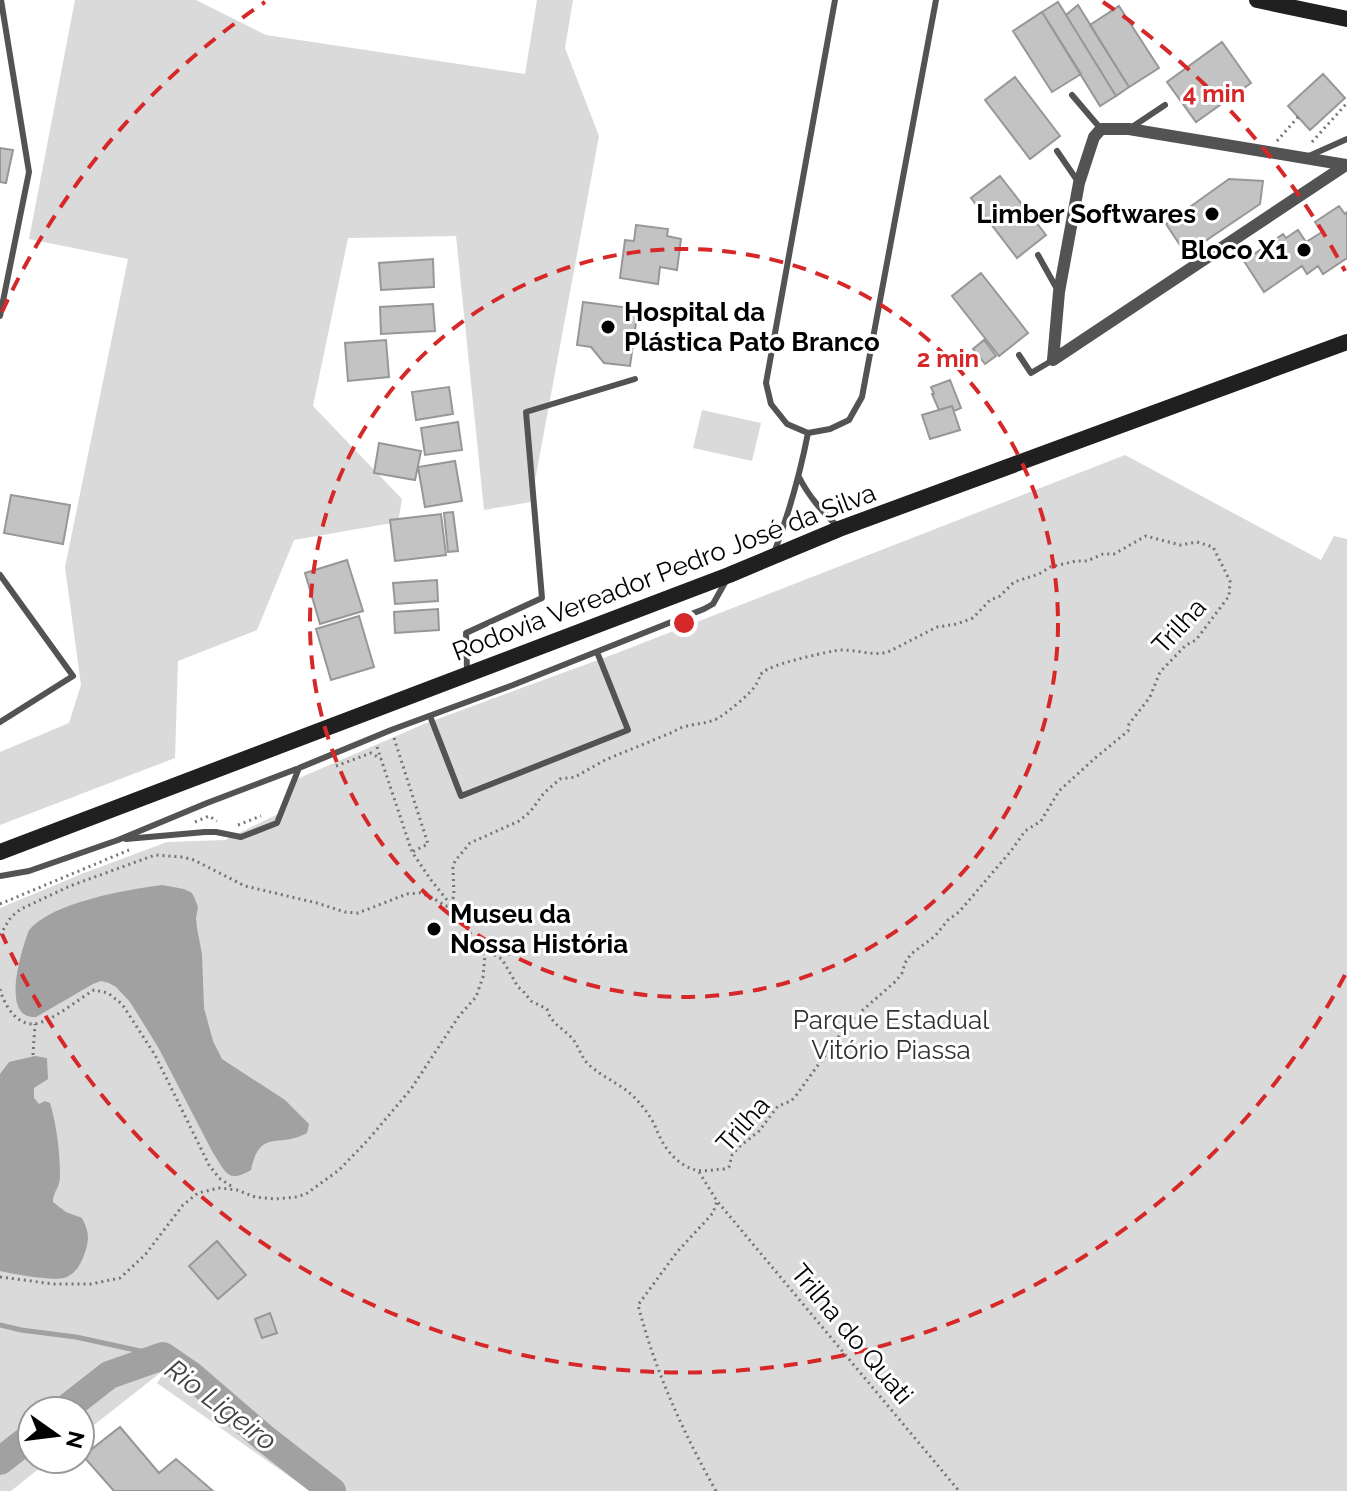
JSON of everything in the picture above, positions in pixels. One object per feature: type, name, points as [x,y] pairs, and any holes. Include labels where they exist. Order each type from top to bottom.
[{"type":"main road","points":[[1257,0],[1347,19]]},
{"type":"main road","name":"Rodovia Vereador Pedro José da Silva","points":[[0,852],[729,575],[839,529],[1347,342]]},
{"type":"street","points":[[1053,360],[1059,292],[1079,183],[1094,137],[1101,129],[1129,129],[1347,165]]},
{"type":"street","points":[[1053,360],[1347,165]]},
{"type":"lane","points":[[0,316],[29,172],[1,0]]},
{"type":"lane","points":[[835,0],[766,383],[771,404],[787,424],[808,433],[830,429],[849,420],[862,397],[936,0]]},
{"type":"lane","points":[[1072,95],[1101,129]]},
{"type":"lane","points":[[1129,129],[1165,105]]},
{"type":"lane","points":[[1306,158],[1347,139]]},
{"type":"lane","points":[[1057,151],[1079,183]]},
{"type":"lane","points":[[1038,255],[1059,292]]},
{"type":"lane","points":[[1019,355],[1031,373],[1053,360]]},
{"type":"lane","points":[[468,675],[466,633],[542,598],[526,412],[635,379]]},
{"type":"lane","points":[[773,557],[799,477],[808,433]]},
{"type":"lane","points":[[799,477],[806,493],[839,529]]},
{"type":"lane","points":[[0,575],[73,676],[0,722]]},
{"type":"lane","points":[[0,876],[29,871],[118,840],[704,609],[713,604],[729,575]]},
{"type":"lane","points":[[430,716],[461,796],[628,730],[597,652]]},
{"type":"lane","points":[[118,840],[205,832],[241,837],[277,823],[299,768]]},
{"type":"path","points":[[1306,158],[1308,147],[1347,103]]},
{"type":"path","points":[[1268,152],[1298,117]]},
{"type":"path","name":"Trilha","points":[[1146,536],[1180,545],[1197,542],[1213,547],[1230,581],[1229,596],[1196,640],[1186,645],[1160,672],[1150,697],[1129,724],[1128,731],[1059,791],[1041,821],[1025,831],[959,912],[911,954],[896,981],[849,1022],[795,1097],[778,1106],[759,1131],[732,1155],[726,1169],[699,1172],[674,1157],[634,1097],[589,1065],[577,1050],[574,1040],[549,1017],[547,1009],[531,1001],[518,987],[502,959],[480,948],[451,905],[455,861],[470,843],[519,821],[560,779],[575,777],[681,726],[718,719],[747,694],[756,685],[759,676],[772,666],[843,648],[862,653],[888,652],[937,627],[973,618],[1014,582],[1050,567],[1114,554],[1146,536]]},
{"type":"path","points":[[391,730],[428,844],[412,852]]},
{"type":"path","points":[[374,737],[412,852],[451,905]]},
{"type":"path","points":[[0,935],[11,917],[21,909],[70,886],[155,855],[194,860],[245,886],[345,912],[358,913],[407,894],[420,893],[446,906],[451,905]]},
{"type":"path","points":[[0,989],[4,1004],[17,1018],[29,1024],[60,1011],[94,990],[108,993],[122,1004],[155,1055],[209,1165],[219,1178],[255,1197],[275,1199],[306,1194],[339,1170],[411,1089],[459,1016],[476,997],[483,977],[485,955],[480,948]]},
{"type":"path","points":[[33,1055],[35,1024]]},
{"type":"path","name":"Trilha do Quati","points":[[699,1172],[717,1201],[959,1491]]},
{"type":"path","points":[[0,1277],[66,1284],[91,1284],[120,1278],[145,1255],[183,1205],[198,1193],[219,1188],[237,1190]]},
{"type":"path","points":[[716,1491],[690,1444],[658,1372],[638,1305],[677,1252],[713,1213],[717,1201]]},
{"type":"green space","points":[[75,0],[196,0],[266,35],[525,74],[537,0],[573,0],[565,48],[599,136],[531,502],[484,510],[456,236],[348,238],[313,406],[402,499],[398,522],[294,540],[257,630],[178,661],[175,758],[0,825],[0,752],[69,723],[81,685],[65,567],[128,259],[29,239]]},
{"type":"green space","points":[[702,410],[761,423],[752,461],[693,448]]},
{"type":"green space","name":"Parque Estadual Vitório Piassa","points":[[1125,455],[1321,560],[1334,536],[1347,539],[1347,1491],[310,1491],[157,1383],[169,1366],[96,1423],[96,1395],[16,1395],[16,1475],[31,1475],[11,1491],[0,1491],[0,908],[167,842],[225,840],[278,814],[290,782],[424,724],[617,653]]},
{"type":"shaded area","points":[[162,885],[192,893],[198,907],[196,918],[202,954],[204,1008],[213,1041],[222,1059],[285,1100],[309,1124],[307,1133],[265,1144],[255,1157],[251,1170],[237,1176],[228,1174],[221,1166],[158,1047],[130,1002],[116,987],[101,981],[93,984],[36,1017],[25,1015],[16,996],[18,967],[29,930],[40,920],[91,899]]},
{"type":"shaded area","points":[[35,1056],[47,1058],[48,1079],[34,1088],[34,1098],[39,1104],[45,1101],[50,1103],[58,1140],[60,1177],[53,1202],[66,1212],[82,1218],[88,1236],[79,1265],[71,1274],[58,1279],[0,1271],[0,1074],[9,1062]]},
{"type":"building","points":[[1058,2],[1116,96],[1100,106],[1042,12]]},
{"type":"building","points":[[1078,5],[1129,87],[1116,96],[1066,15]]},
{"type":"building","points":[[1119,6],[1159,68],[1129,87],[1090,25]]},
{"type":"building","points":[[1042,12],[1081,74],[1052,92],[1013,31]]},
{"type":"building","points":[[1222,42],[1251,83],[1196,122],[1167,82]]},
{"type":"building","points":[[1323,74],[1345,98],[1310,130],[1288,106]]},
{"type":"building","points":[[1015,77],[1060,136],[1030,159],[985,100]]},
{"type":"building","points":[[0,148],[13,150],[6,183],[0,182]]},
{"type":"building","points":[[1000,176],[1046,235],[1017,258],[971,198]]},
{"type":"building","name":"Limber Softwares","points":[[1229,179],[1263,181],[1260,204],[1186,254],[1166,224]]},
{"type":"building","name":"Bloco X1","points":[[1339,206],[1345,214],[1347,212],[1347,258],[1323,274],[1318,266],[1307,274],[1302,266],[1264,292],[1244,261],[1283,234],[1286,238],[1298,230],[1306,242],[1322,232],[1315,222]]},
{"type":"building","points":[[636,225],[668,229],[667,236],[681,239],[677,270],[660,267],[658,284],[620,278],[625,240],[634,241]]},
{"type":"building","points":[[433,259],[434,287],[381,290],[379,263]]},
{"type":"building","points":[[981,273],[1028,333],[999,356],[952,296]]},
{"type":"building","name":"Hospital da Plástica Pato Branco","points":[[583,302],[638,309],[630,366],[604,363],[591,347],[577,345]]},
{"type":"building","points":[[433,304],[435,331],[381,334],[380,307]]},
{"type":"building","points":[[386,340],[389,377],[348,381],[345,343]]},
{"type":"building","points":[[984,340],[996,356],[985,364],[973,349]]},
{"type":"building","points":[[950,380],[961,408],[954,411],[952,406],[939,410],[931,387]]},
{"type":"building","points":[[449,387],[453,414],[416,420],[412,392]]},
{"type":"building","points":[[952,406],[960,430],[930,439],[922,415]]},
{"type":"building","points":[[458,422],[462,450],[425,455],[421,428]]},
{"type":"building","points":[[379,443],[421,451],[415,480],[374,473]]},
{"type":"building","points":[[455,461],[462,501],[425,507],[418,467]]},
{"type":"building","points":[[11,495],[70,505],[63,544],[4,533]]},
{"type":"building","points":[[453,512],[458,551],[448,552],[444,513]]},
{"type":"building","points":[[441,514],[446,555],[395,561],[390,520]]},
{"type":"building","points":[[347,560],[363,611],[320,624],[305,573]]},
{"type":"building","points":[[437,580],[438,601],[395,604],[393,583]]},
{"type":"building","points":[[438,609],[439,630],[395,633],[394,612]]},
{"type":"building","points":[[359,616],[374,667],[331,680],[316,629]]},
{"type":"building","points":[[217,1241],[246,1275],[218,1299],[189,1266]]},
{"type":"building","points":[[270,1313],[277,1333],[262,1338],[255,1319]]},
{"type":"building","points":[[120,1427],[159,1473],[176,1459],[213,1491],[114,1491],[96,1471],[96,1446]]},
{"type":"waterway","points":[[0,1325],[76,1337],[163,1356]]},
{"type":"waterway","name":"Rio Ligeiro","points":[[83,1395],[109,1375],[163,1356],[192,1376],[332,1491]]},
{"type":"waterway","name":"Rio Ligeiro","points":[[0,1461],[16,1448]]},
{"type":"place","name":"Limber Softwares","points":[[1212,214]]},
{"type":"place","name":"Bloco X1","points":[[1304,250]]},
{"type":"place","name":"Hospital da Plástica Pato Branco","points":[[608,327]]},
{"type":"place","name":"Museu da Nossa História","points":[[434,929]]}]
